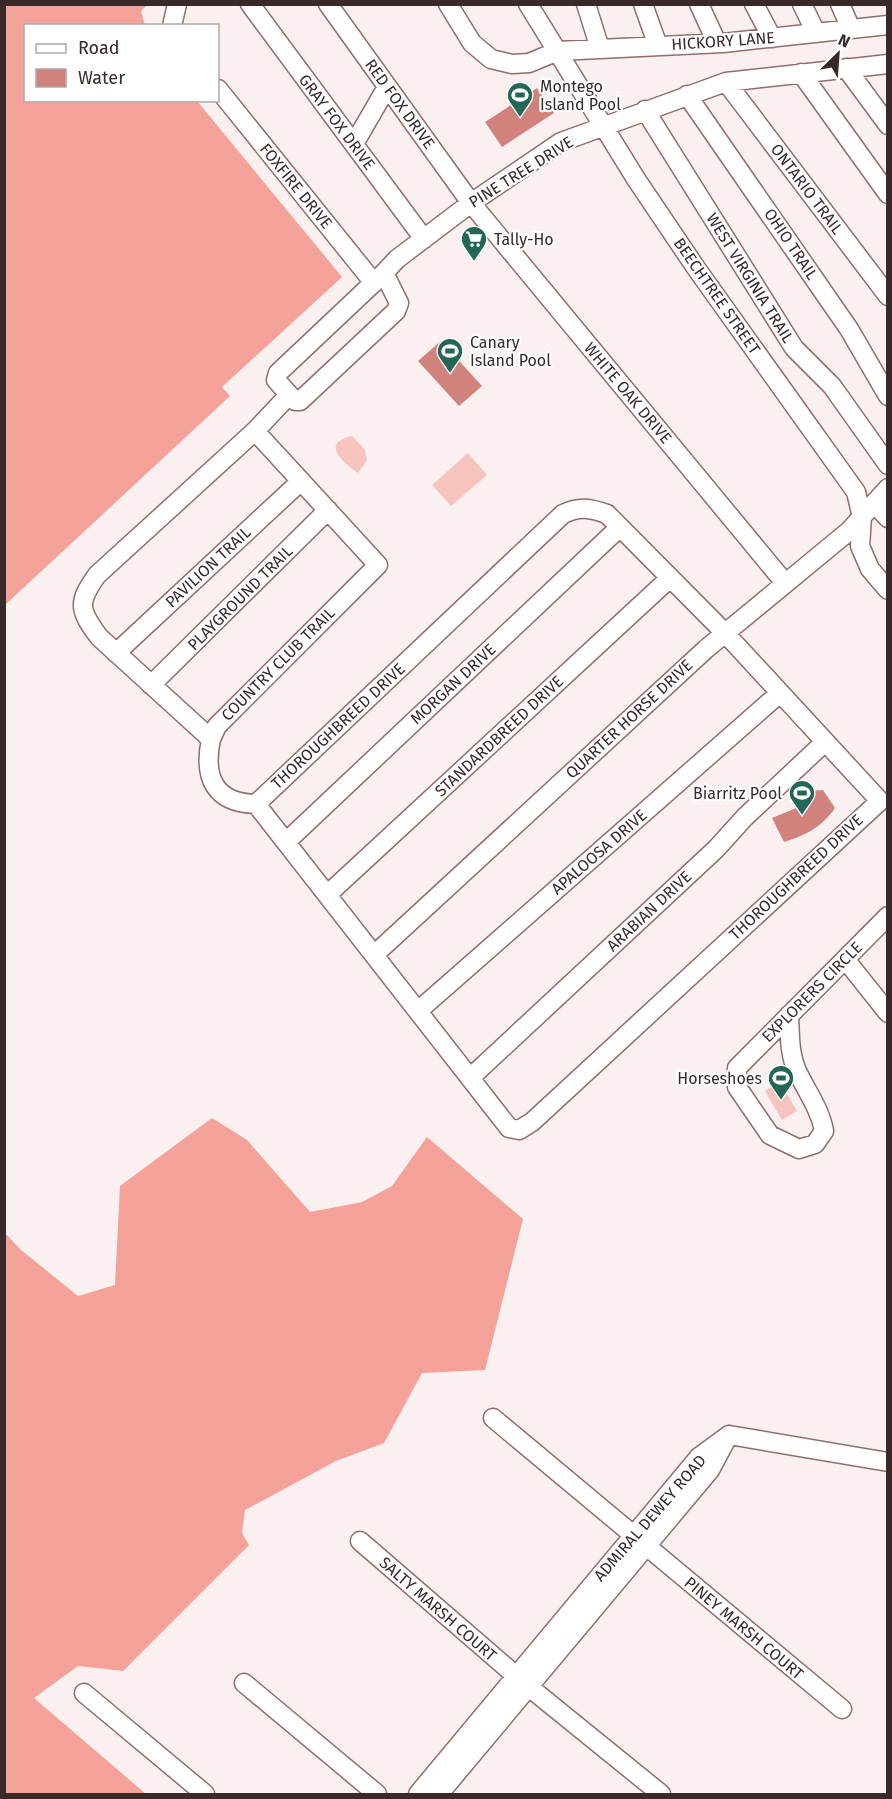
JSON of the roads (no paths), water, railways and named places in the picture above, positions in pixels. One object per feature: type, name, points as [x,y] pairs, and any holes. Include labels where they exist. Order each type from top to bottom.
[{"type":"street","points":[[172,24],[177,4]]},
{"type":"street","name":"GRAY FOX DRIVE","points":[[250,4],[424,238]]},
{"type":"street","name":"RED FOX DRIVE","points":[[328,4],[471,203]]},
{"type":"street","name":"HICKORY LANE","points":[[448,4],[472,43],[491,59],[512,64],[529,63],[558,51],[717,43],[888,25]]},
{"type":"street","name":"BEECHTREE STREET","points":[[528,4],[636,179],[696,268],[856,492],[862,517],[860,546],[870,569],[888,590]]},
{"type":"street","points":[[586,4],[600,49]]},
{"type":"street","points":[[643,4],[658,46]]},
{"type":"street","points":[[699,4],[717,43]]},
{"type":"street","points":[[753,4],[772,38]]},
{"type":"street","points":[[802,4],[816,33]]},
{"type":"street","points":[[840,4],[851,29]]},
{"type":"street","name":"PINE TREE DRIVE","points":[[379,278],[397,259],[424,238],[561,142],[726,82],[888,64]]},
{"type":"street","points":[[846,68],[888,125]]},
{"type":"street","points":[[801,73],[888,194]]},
{"type":"street","name":"ONTARIO TRAIL","points":[[726,82],[888,296]]},
{"type":"street","points":[[354,144],[387,87]]},
{"type":"street","name":"FOXFIRE DRIVE","points":[[219,90],[379,278]]},
{"type":"street","name":"OHIO TRAIL","points":[[687,95],[849,329],[888,396]]},
{"type":"street","name":"WEST VIRGINIA TRAIL","points":[[645,110],[794,348],[832,386],[888,465]]},
{"type":"street","name":"WHITE OAK DRIVE","points":[[471,203],[785,583]]},
{"type":"street","points":[[290,395],[276,380],[278,373],[379,278]]},
{"type":"street","name":"COUNTRY CLUB TRAIL","points":[[255,431],[378,565],[217,726],[210,739],[99,637],[87,621],[81,607],[85,592],[97,575],[255,431],[290,395],[295,401],[300,400],[396,311],[399,303],[379,278]]},
{"type":"street","name":"PAVILION TRAIL","points":[[116,653],[301,481]]},
{"type":"street","name":"QUARTER HORSE DRIVE","points":[[374,955],[724,633],[849,531],[888,488]]},
{"type":"street","points":[[874,503],[888,518]]},
{"type":"street","name":"THOROUGHBREED DRIVE","points":[[576,508],[589,508],[607,514],[670,578],[884,803],[532,1122],[519,1130],[509,1128],[256,804],[563,514],[576,508]]},
{"type":"street","name":"PLAYGROUND TRAIL","points":[[151,685],[328,510]]},
{"type":"street","name":"MORGAN DRIVE","points":[[286,842],[620,527]]},
{"type":"street","name":"STANDARDBREED DRIVE","points":[[327,895],[670,578]]},
{"type":"street","name":"APALOOSA DRIVE","points":[[418,1011],[780,693]]},
{"type":"street","points":[[210,739],[207,756],[209,778],[222,794],[240,803],[256,804]]},
{"type":"street","name":"ARABIAN DRIVE","points":[[470,1078],[716,849],[745,818],[825,742]]},
{"type":"street","name":"EXPLORERS CIRCLE","points":[[789,1015],[790,1048],[796,1069],[821,1117],[824,1131],[814,1144],[799,1149],[770,1135],[737,1087],[737,1068],[789,1015],[845,959],[885,924]]},
{"type":"street","points":[[845,959],[888,1013]]},
{"type":"street","name":"PINEY MARSH COURT","points":[[493,1418],[842,1709]]},
{"type":"street","name":"ADMIRAL DEWEY ROAD","points":[[439,1794],[523,1682],[640,1540],[710,1470],[729,1435],[888,1462]]},
{"type":"street","name":"SALTY MARSH COURT","points":[[360,1541],[523,1682],[661,1794]]},
{"type":"street","name":"ADMIRAL DEWEY ROAD","points":[[417,1794],[523,1682]]},
{"type":"street","points":[[244,1683],[377,1794]]},
{"type":"street","points":[[84,1693],[205,1794]]},
{"type":"water","name":"Montego Island Pool","points":[[537,88],[554,113],[502,147],[485,122]]},
{"type":"water","name":"Canary Island Pool","points":[[441,341],[482,386],[459,406],[418,361]]},
{"type":"water","name":"Biarritz Pool","points":[[823,790],[835,808],[813,830],[784,842],[772,818],[794,809],[809,799],[805,794],[808,791]]},
{"type":"place","name":"Montego Island Pool","points":[[520,118]]},
{"type":"place","name":"Tally-Ho","points":[[474,262]]},
{"type":"place","name":"Canary Island Pool","points":[[450,374]]},
{"type":"place","name":"Biarritz Pool","points":[[802,816]]},
{"type":"place","name":"Horseshoes","points":[[781,1101]]}]
